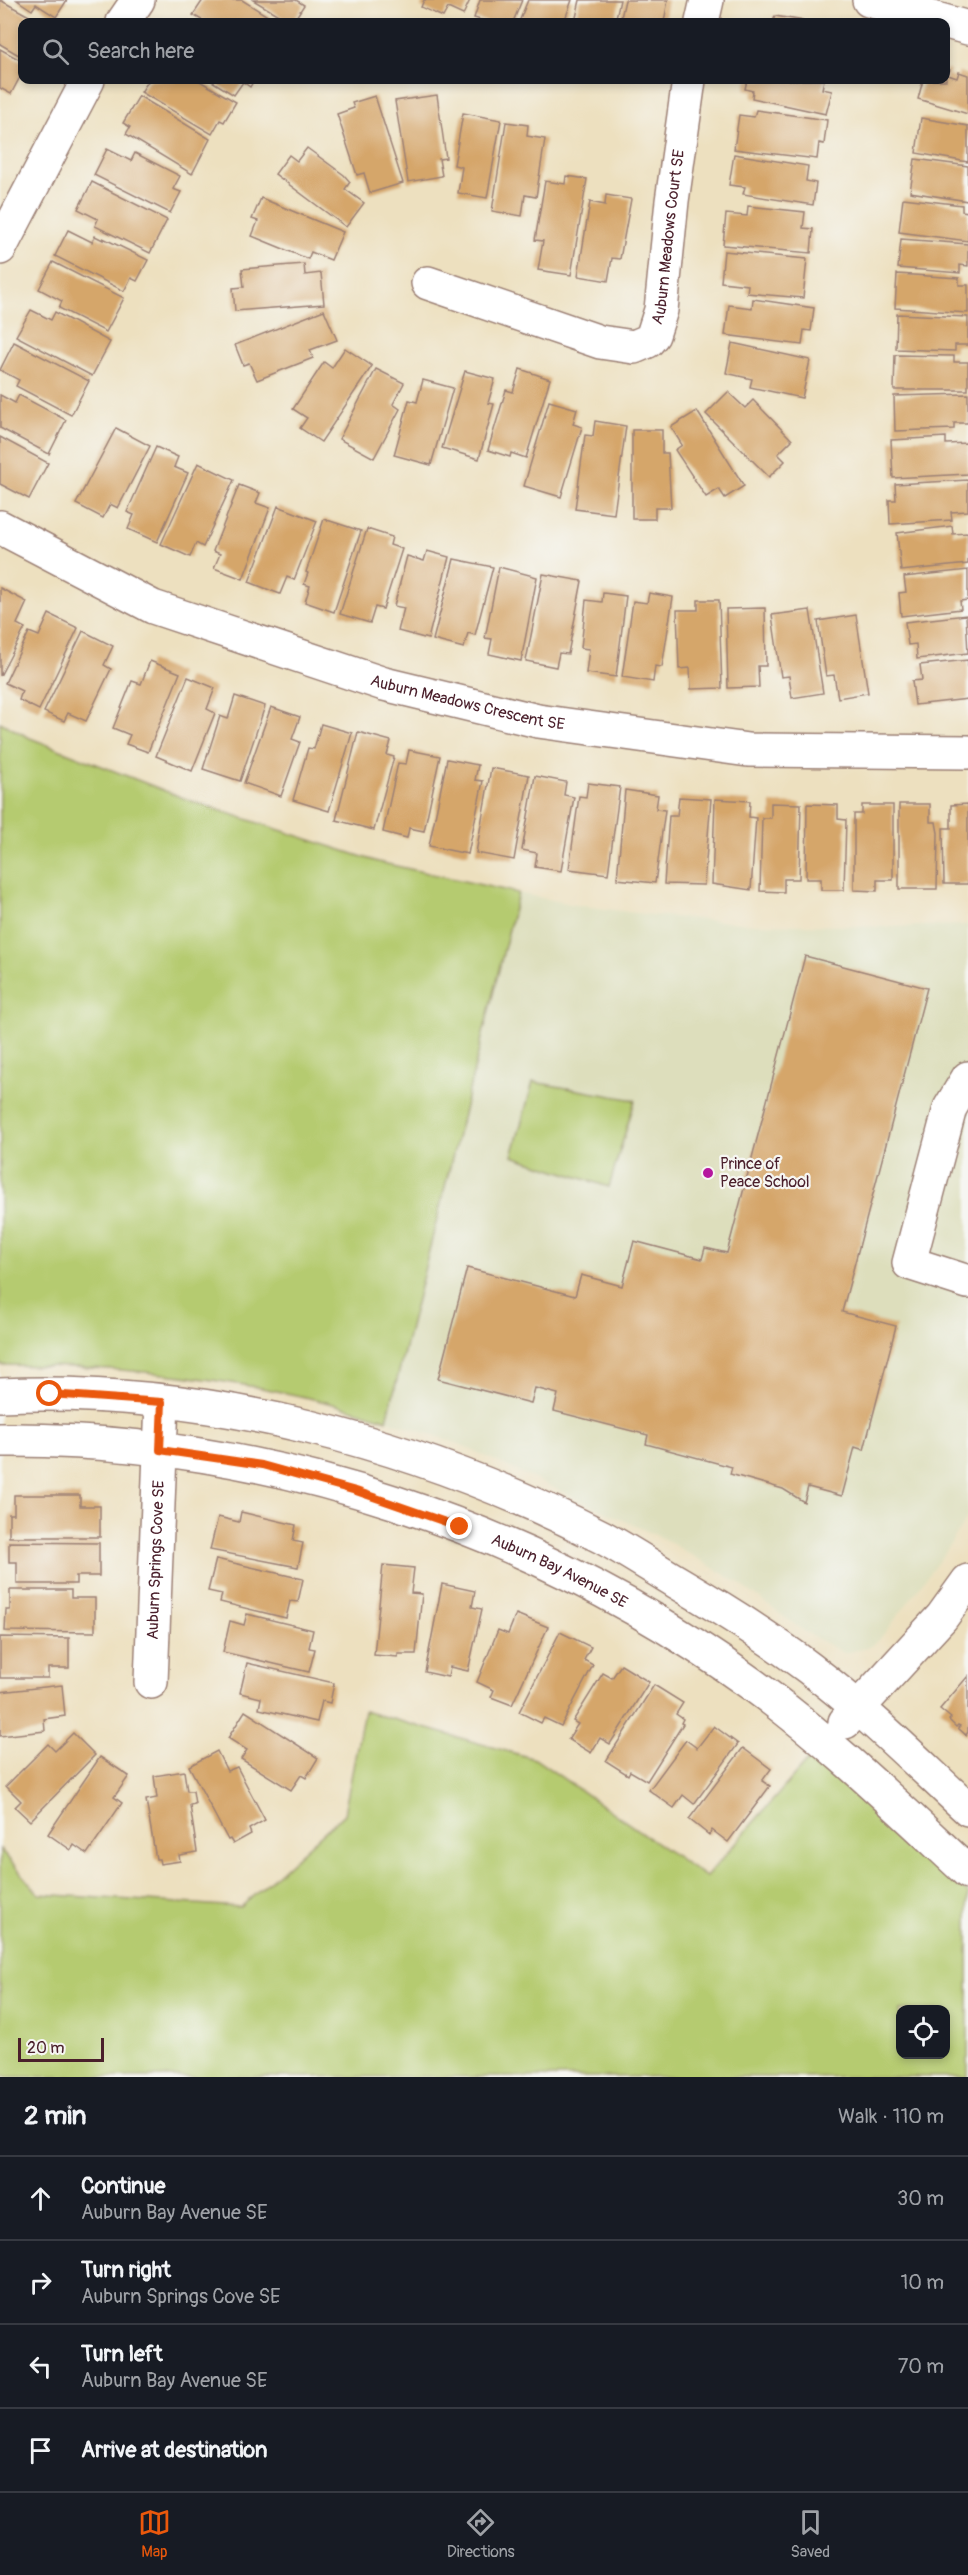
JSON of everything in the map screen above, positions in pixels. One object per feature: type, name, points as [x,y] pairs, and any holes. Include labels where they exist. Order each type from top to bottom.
[{"type":"street","points":[[126,18],[138,0]]},
{"type":"street","points":[[703,18],[707,0]]},
{"type":"street","points":[[869,0],[933,18]]},
{"type":"street","points":[[950,23],[968,28]]},
{"type":"street","points":[[0,248],[86,84]]},
{"type":"street","name":"Auburn Meadows Court SE","points":[[428,283],[600,342],[634,347],[648,341],[653,335],[661,310],[673,190],[688,84]]},
{"type":"street","name":"Auburn Meadows Crescent SE","points":[[0,526],[153,607],[384,684],[516,716],[748,750],[968,752]]},
{"type":"street","points":[[968,1077],[909,1263],[968,1282]]},
{"type":"street","points":[[0,1395],[50,1394],[162,1402],[297,1423],[416,1457],[509,1494],[604,1538],[755,1628],[859,1707],[968,1809]]},
{"type":"street","name":"Auburn Springs Cove SE","points":[[151,1682],[162,1402]]},
{"type":"street","name":"Auburn Bay Avenue SE","points":[[0,1440],[63,1441],[160,1450],[262,1465],[356,1491],[460,1527],[520,1552],[559,1570],[669,1630],[752,1684],[828,1742],[968,1872]]},
{"type":"street","points":[[828,1742],[942,1617],[968,1581]]},
{"type":"shaded area","name":"Prince of Peace School","points":[[518,893],[576,905],[652,915],[753,924],[885,927],[968,925],[968,1516],[946,1551],[903,1609],[879,1640],[867,1648],[844,1653],[805,1632],[737,1582],[666,1540],[457,1443],[387,1420]]},
{"type":"green space","points":[[0,722],[30,738],[191,801],[378,862],[518,893],[387,1420],[292,1394],[196,1378],[98,1368],[0,1365]]},
{"type":"green space","points":[[533,1082],[635,1100],[609,1187],[512,1156]]},
{"type":"green space","points":[[364,1711],[535,1759],[706,1877],[814,1753],[968,1893],[968,2077],[0,2077],[0,1849],[39,1894],[241,1907],[344,1814]]},
{"type":"building","points":[[0,0],[29,16],[18,18],[18,55],[0,44]]},
{"type":"building","points":[[17,0],[67,0],[56,17],[36,4],[32,10]]},
{"type":"building","points":[[203,0],[242,0],[271,18],[198,18],[193,15]]},
{"type":"building","points":[[253,0],[296,0],[304,5],[296,18],[283,18]]},
{"type":"building","points":[[424,0],[470,0],[463,15],[448,8],[443,17],[421,7]]},
{"type":"building","points":[[480,0],[522,0],[515,18],[474,18]]},
{"type":"building","points":[[528,0],[572,0],[565,18],[521,18]]},
{"type":"building","points":[[580,0],[620,0],[616,18],[576,18]]},
{"type":"building","points":[[625,0],[668,0],[665,18],[621,18]]},
{"type":"building","points":[[0,49],[18,59],[18,81],[11,94],[0,88]]},
{"type":"building","points":[[959,72],[968,75],[968,114],[918,99],[922,84],[950,84],[950,76],[957,78]]},
{"type":"building","points":[[146,84],[205,84],[236,102],[224,122],[220,120],[212,134],[141,92]]},
{"type":"building","points":[[216,84],[242,84],[234,95]]},
{"type":"building","points":[[746,84],[823,84],[822,89],[832,91],[826,114],[752,98],[753,91],[745,89]]},
{"type":"building","points":[[437,95],[446,158],[439,159],[442,176],[408,182],[395,101]]},
{"type":"building","points":[[139,96],[210,139],[192,174],[126,134],[130,127],[123,123]]},
{"type":"building","points":[[375,96],[403,183],[370,193],[364,173],[357,175],[337,114],[354,108],[352,103]]},
{"type":"building","points":[[756,110],[827,120],[824,144],[819,143],[817,159],[734,149],[739,115],[754,117]]},
{"type":"building","points":[[463,113],[501,120],[487,198],[458,193],[462,167],[454,165]]},
{"type":"building","points":[[921,118],[968,126],[968,162],[916,153]]},
{"type":"building","points":[[506,122],[528,125],[527,136],[545,139],[536,197],[525,195],[522,216],[492,211]]},
{"type":"building","points":[[307,148],[344,175],[350,182],[345,189],[364,203],[346,227],[275,174],[289,155],[297,161]]},
{"type":"building","points":[[107,149],[131,161],[135,153],[180,176],[173,189],[181,192],[170,213],[94,175]]},
{"type":"building","points":[[734,154],[808,166],[806,181],[816,183],[813,205],[743,194],[745,187],[729,185]]},
{"type":"building","points":[[915,159],[968,166],[968,201],[910,192]]},
{"type":"building","points":[[566,176],[587,179],[571,275],[538,270],[543,241],[535,240],[545,181],[565,184]]},
{"type":"building","points":[[92,182],[167,220],[150,253],[95,226],[98,219],[78,209]]},
{"type":"building","points":[[606,195],[631,199],[620,259],[612,258],[608,281],[578,276],[590,202],[605,205]]},
{"type":"building","points":[[261,198],[343,232],[331,260],[311,252],[308,259],[252,236],[258,221],[252,219]]},
{"type":"building","points":[[903,198],[962,205],[962,211],[968,212],[968,241],[899,232]]},
{"type":"building","points":[[748,206],[805,212],[803,228],[813,229],[811,253],[723,245],[726,214],[747,216]]},
{"type":"building","points":[[68,230],[92,242],[95,236],[103,240],[103,238],[148,260],[137,281],[131,278],[124,291],[55,256]]},
{"type":"building","points":[[901,239],[968,244],[968,266],[960,265],[960,273],[898,268]]},
{"type":"building","points":[[724,251],[807,259],[803,298],[747,293],[748,285],[721,282]]},
{"type":"building","points":[[53,262],[124,298],[106,332],[59,308],[62,301],[39,289]]},
{"type":"building","points":[[304,264],[305,275],[321,273],[324,304],[235,311],[233,288],[244,287],[242,269]]},
{"type":"building","points":[[897,274],[959,278],[959,285],[968,285],[968,313],[895,308]]},
{"type":"building","points":[[753,299],[814,308],[811,331],[804,330],[802,345],[725,335],[729,305],[752,308]]},
{"type":"building","points":[[31,310],[51,320],[55,312],[110,342],[92,376],[16,336]]},
{"type":"building","points":[[324,310],[337,340],[310,350],[313,358],[257,380],[249,363],[243,365],[235,345]]},
{"type":"building","points":[[897,314],[968,317],[968,345],[955,345],[955,351],[896,349]]},
{"type":"building","points":[[14,342],[89,381],[71,415],[16,386],[19,380],[0,370]]},
{"type":"building","points":[[732,343],[810,360],[802,398],[750,387],[752,379],[726,373]]},
{"type":"building","points":[[345,348],[372,366],[321,442],[300,428],[307,418],[293,409],[324,362],[332,368]]},
{"type":"building","points":[[895,355],[954,356],[954,362],[968,362],[968,390],[894,390]]},
{"type":"building","points":[[376,369],[404,383],[393,404],[400,409],[374,458],[339,439]]},
{"type":"building","points":[[520,369],[550,379],[526,458],[511,453],[510,457],[488,450],[506,390],[513,392]]},
{"type":"building","points":[[465,371],[495,379],[488,403],[494,404],[479,459],[442,448]]},
{"type":"building","points":[[423,380],[453,388],[431,465],[394,455],[409,400],[417,402]]},
{"type":"building","points":[[728,392],[745,408],[753,400],[792,440],[778,454],[785,461],[769,477],[706,414]]},
{"type":"building","points":[[968,394],[968,423],[954,423],[954,429],[895,431],[894,396]]},
{"type":"building","points":[[0,395],[15,403],[19,395],[66,420],[49,454],[0,428]]},
{"type":"building","points":[[549,401],[577,409],[573,424],[582,427],[561,497],[524,486]]},
{"type":"building","points":[[697,411],[744,486],[725,498],[719,489],[706,497],[675,450],[682,445],[671,427]]},
{"type":"building","points":[[595,421],[626,426],[614,514],[575,509],[585,435],[593,436]]},
{"type":"building","points":[[116,428],[150,446],[118,508],[110,504],[103,518],[76,504]]},
{"type":"building","points":[[632,430],[662,430],[662,453],[668,453],[671,508],[655,508],[655,519],[632,519]]},
{"type":"building","points":[[0,437],[48,463],[29,499],[0,484]]},
{"type":"building","points":[[946,437],[946,444],[968,443],[968,474],[893,478],[891,440]]},
{"type":"building","points":[[156,447],[178,457],[174,467],[188,473],[157,542],[128,529],[134,515],[127,512]]},
{"type":"building","points":[[198,463],[234,480],[203,547],[196,543],[190,557],[161,544]]},
{"type":"building","points":[[968,480],[968,511],[951,512],[952,520],[890,524],[889,500],[896,500],[895,484]]},
{"type":"building","points":[[239,485],[260,493],[256,503],[270,508],[243,579],[214,568],[220,554],[213,551]]},
{"type":"building","points":[[278,506],[317,521],[294,580],[287,577],[280,594],[249,582]]},
{"type":"building","points":[[324,519],[361,531],[334,612],[305,602],[310,586],[304,584],[308,573],[306,572]]},
{"type":"building","points":[[952,526],[953,534],[968,533],[968,564],[901,571],[897,533]]},
{"type":"building","points":[[367,529],[392,537],[390,545],[402,549],[383,609],[375,607],[370,623],[340,614]]},
{"type":"building","points":[[427,551],[449,557],[428,639],[398,631],[404,608],[394,606],[407,556],[424,561]]},
{"type":"building","points":[[454,559],[493,567],[475,635],[468,633],[464,648],[433,640]]},
{"type":"building","points":[[499,567],[537,577],[521,661],[489,654],[492,639],[485,638]]},
{"type":"building","points":[[968,570],[968,600],[960,601],[961,609],[901,616],[899,593],[906,592],[904,577]]},
{"type":"building","points":[[543,574],[582,581],[568,654],[559,653],[556,667],[526,661]]},
{"type":"building","points":[[0,588],[27,602],[17,624],[25,628],[0,676]]},
{"type":"building","points":[[603,593],[626,596],[616,677],[586,673],[589,649],[581,648],[586,600],[602,602]]},
{"type":"building","points":[[649,593],[673,597],[662,667],[655,666],[653,682],[622,677],[633,601],[647,603]]},
{"type":"building","points":[[698,600],[719,600],[722,688],[691,689],[690,668],[679,669],[677,610],[698,610]]},
{"type":"building","points":[[765,608],[766,666],[758,666],[759,687],[728,688],[726,609]]},
{"type":"building","points":[[810,610],[823,693],[792,698],[789,676],[781,677],[772,615]]},
{"type":"building","points":[[49,614],[78,628],[39,710],[19,700],[22,691],[5,683],[29,632],[39,636]]},
{"type":"building","points":[[856,615],[868,693],[838,698],[834,675],[826,676],[818,621]]},
{"type":"building","points":[[966,615],[968,653],[917,659],[916,644],[908,645],[905,622]]},
{"type":"building","points":[[83,631],[113,646],[104,665],[111,669],[86,721],[68,713],[64,721],[44,712]]},
{"type":"building","points":[[968,660],[968,699],[915,705],[912,681],[922,680],[920,665]]},
{"type":"building","points":[[150,661],[180,673],[148,752],[126,744],[130,735],[113,728],[132,681],[141,684]]},
{"type":"building","points":[[188,677],[215,688],[207,709],[215,713],[192,771],[156,756]]},
{"type":"building","points":[[235,696],[265,706],[240,781],[203,769],[220,716],[228,719]]},
{"type":"building","points":[[271,707],[300,717],[292,739],[300,742],[281,796],[244,783]]},
{"type":"building","points":[[321,724],[352,733],[329,811],[293,800],[308,748],[314,749]]},
{"type":"building","points":[[358,732],[391,741],[387,755],[394,757],[374,830],[336,820]]},
{"type":"building","points":[[409,750],[440,756],[424,831],[409,828],[407,838],[383,832],[398,763],[406,764]]},
{"type":"building","points":[[447,759],[478,765],[475,780],[483,781],[468,854],[429,846]]},
{"type":"building","points":[[491,768],[529,775],[514,860],[476,853]]},
{"type":"building","points":[[535,776],[566,782],[564,795],[574,797],[561,871],[535,867],[537,853],[522,850]]},
{"type":"building","points":[[588,783],[620,787],[608,874],[569,869],[579,796],[586,797]]},
{"type":"building","points":[[625,790],[658,795],[656,809],[665,810],[655,883],[617,879]]},
{"type":"building","points":[[679,797],[711,799],[704,885],[664,884],[669,816],[677,816]]},
{"type":"building","points":[[715,799],[750,801],[749,817],[756,818],[751,890],[712,884]]},
{"type":"building","points":[[771,803],[801,804],[799,879],[784,879],[784,892],[760,891],[762,818],[771,818]]},
{"type":"building","points":[[807,804],[838,805],[838,819],[846,820],[844,890],[821,890],[821,879],[806,879]]},
{"type":"building","points":[[899,804],[930,804],[930,822],[936,822],[938,833],[937,889],[899,889]]},
{"type":"building","points":[[968,804],[968,884],[944,884],[943,828],[951,828],[951,805]]},
{"type":"building","points":[[862,805],[893,805],[893,880],[877,880],[877,891],[854,890],[854,814],[862,814]]},
{"type":"building","points":[[805,956],[927,988],[842,1312],[896,1326],[864,1450],[855,1447],[842,1496],[808,1487],[804,1502],[783,1489],[730,1474],[732,1467],[646,1444],[648,1435],[554,1411],[558,1394],[535,1388],[531,1403],[438,1379],[467,1268],[575,1296],[581,1275],[622,1286],[634,1241],[702,1259],[705,1248],[727,1253]]},
{"type":"building","points":[[14,1495],[80,1495],[80,1506],[100,1506],[100,1537],[9,1537],[9,1514],[14,1514]]},
{"type":"building","points":[[241,1512],[296,1525],[293,1541],[303,1543],[298,1567],[210,1550],[218,1517],[239,1522]]},
{"type":"building","points":[[9,1542],[99,1543],[99,1576],[76,1576],[76,1584],[17,1584],[17,1562],[9,1562]]},
{"type":"building","points":[[216,1559],[303,1579],[298,1602],[290,1601],[286,1618],[220,1602],[222,1594],[208,1591]]},
{"type":"building","points":[[383,1565],[414,1568],[411,1593],[422,1594],[416,1654],[398,1654],[398,1657],[374,1655]]},
{"type":"building","points":[[442,1584],[475,1591],[472,1607],[482,1609],[468,1671],[450,1667],[448,1677],[425,1672]]},
{"type":"building","points":[[10,1590],[71,1590],[71,1598],[95,1598],[95,1632],[5,1631],[6,1610],[10,1610]]},
{"type":"building","points":[[247,1614],[313,1630],[309,1648],[315,1649],[309,1672],[223,1652],[230,1621],[244,1625]]},
{"type":"building","points":[[516,1614],[548,1627],[512,1705],[491,1697],[494,1690],[477,1682],[498,1630],[508,1634]]},
{"type":"building","points":[[560,1632],[591,1647],[584,1660],[593,1665],[561,1726],[544,1718],[541,1723],[519,1712]]},
{"type":"building","points":[[0,1637],[69,1638],[69,1668],[48,1668],[48,1678],[0,1678]]},
{"type":"building","points":[[247,1663],[334,1683],[330,1703],[322,1701],[317,1722],[259,1709],[261,1698],[240,1693]]},
{"type":"building","points":[[621,1665],[649,1682],[610,1744],[600,1738],[591,1753],[568,1739],[578,1724],[573,1721],[603,1673],[612,1678]]},
{"type":"building","points":[[968,1676],[968,1732],[966,1735],[958,1728],[960,1726],[956,1727],[949,1720],[951,1718],[940,1709]]},
{"type":"building","points":[[62,1685],[65,1716],[44,1719],[45,1731],[0,1736],[0,1692]]},
{"type":"building","points":[[654,1685],[683,1703],[676,1714],[683,1719],[681,1723],[683,1724],[647,1781],[630,1771],[628,1775],[606,1761]]},
{"type":"building","points":[[245,1711],[318,1758],[306,1778],[301,1775],[291,1790],[241,1759],[247,1750],[228,1738]]},
{"type":"building","points":[[714,1726],[738,1744],[694,1804],[683,1795],[674,1808],[649,1790],[686,1740],[697,1748]]},
{"type":"building","points":[[73,1733],[95,1755],[30,1821],[15,1807],[21,1801],[6,1786],[48,1744],[55,1751]]},
{"type":"building","points":[[743,1748],[771,1769],[762,1781],[770,1786],[728,1842],[712,1830],[709,1835],[689,1819]]},
{"type":"building","points":[[217,1751],[227,1771],[237,1767],[265,1820],[249,1829],[251,1834],[233,1844],[230,1839],[228,1840],[189,1766]]},
{"type":"building","points":[[100,1757],[129,1776],[114,1797],[122,1803],[87,1854],[74,1845],[71,1850],[48,1834]]},
{"type":"building","points":[[184,1771],[187,1791],[193,1791],[195,1804],[190,1805],[197,1852],[179,1855],[180,1861],[160,1864],[159,1859],[156,1859],[146,1800],[157,1798],[154,1776]]},
{"type":"place","name":"Prince of Peace School","points":[[708,1173]]},
{"type":"route","points":[[50,1394],[162,1402],[160,1450],[262,1465],[356,1491],[460,1527]]}]
